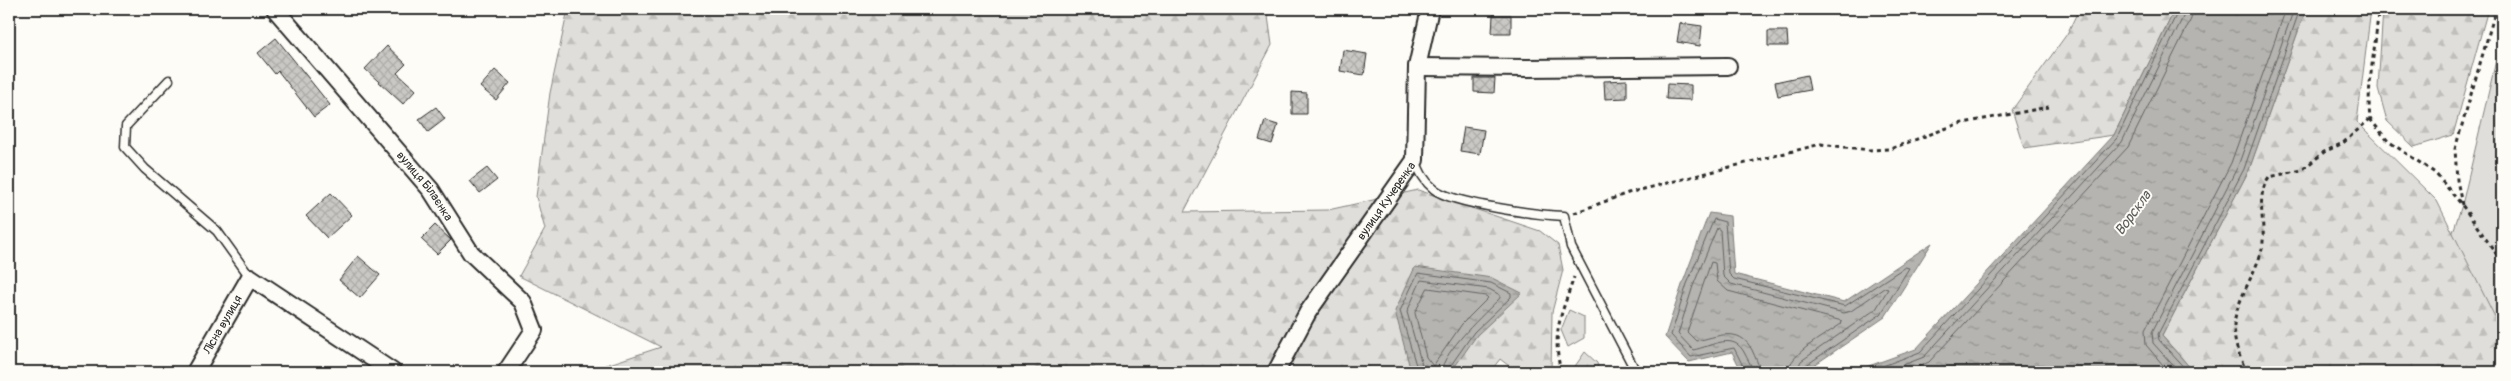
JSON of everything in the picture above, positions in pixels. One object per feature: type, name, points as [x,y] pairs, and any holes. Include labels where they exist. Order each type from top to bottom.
[{"type":"street","name":"вулиця Білаєнка","points":[[274,9],[431,190],[471,253],[523,302],[534,330],[506,372]]},
{"type":"street","name":"вулиця Кучеренка","points":[[1276,372],[1308,312],[1415,160],[1417,67],[1430,9]]},
{"type":"street","points":[[1417,67],[1728,66]]},
{"type":"street","points":[[250,277],[393,372]]},
{"type":"street","name":"Лісна вулиця","points":[[195,372],[250,277]]},
{"type":"lane","points":[[168,80],[126,126],[124,147],[145,169],[217,232],[250,277]]},
{"type":"lane","points":[[1415,160],[1422,177],[1435,190],[1471,203],[1534,215],[1564,216],[1571,247],[1636,372]]},
{"type":"path","points":[[2378,9],[2378,32],[2368,103],[2370,119],[2388,141],[2435,173],[2462,205],[2502,262]]},
{"type":"path","points":[[2462,205],[2457,180],[2455,149],[2496,9]]},
{"type":"path","points":[[1564,216],[1628,194],[1821,144],[1869,150],[1890,149],[1958,124],[2049,107]]},
{"type":"path","points":[[2247,372],[2235,349],[2233,326],[2262,248],[2261,219],[2264,185],[2269,177],[2302,170],[2324,152],[2343,143],[2370,119]]},
{"type":"path","points":[[1561,372],[1556,332],[1561,310],[1579,262]]},
{"type":"green space","points":[[568,9],[1267,9],[1272,45],[1184,212],[1328,210],[1418,190],[1540,231],[1558,245],[1563,270],[1552,312],[1551,372],[1517,372],[1500,359],[1490,372],[585,372],[661,347],[519,276],[545,229],[536,197],[550,93]]},
{"type":"green space","points":[[2079,9],[2175,9],[2114,135],[2024,148],[2012,110],[2067,34]]},
{"type":"green space","points":[[2306,9],[2371,9],[2357,122],[2437,201],[2502,331],[2502,372],[2194,372],[2162,336],[2249,170]]},
{"type":"green space","points":[[2383,9],[2488,9],[2453,135],[2414,147],[2387,121],[2378,88]]},
{"type":"green space","points":[[2502,35],[2502,372],[2406,372],[2462,205]]},
{"type":"green space","points":[[1569,310],[1584,317],[1584,338],[1568,347],[1561,330]]},
{"type":"green space","points":[[1585,352],[1597,363],[1599,372],[1571,372]]},
{"type":"water","name":"Ворскла","points":[[2175,9],[2306,9],[2249,170],[2162,336],[2194,372],[1852,372],[1916,349],[2114,135]]},
{"type":"water","points":[[1709,213],[1730,216],[1734,274],[1844,302],[1932,243],[1885,317],[1804,372],[1742,372],[1732,352],[1689,362],[1665,337]]},
{"type":"water","points":[[1415,267],[1492,278],[1522,293],[1477,335],[1451,372],[1415,372],[1410,368],[1395,311]]},
{"type":"building","points":[[1493,15],[1511,15],[1511,33],[1492,33]]},
{"type":"building","points":[[1680,23],[1702,26],[1700,46],[1677,42]]},
{"type":"building","points":[[1768,31],[1787,31],[1788,46],[1768,46]]},
{"type":"building","points":[[276,38],[330,105],[314,117],[278,71],[275,74],[258,53]]},
{"type":"building","points":[[387,46],[406,64],[397,73],[416,90],[403,104],[365,69]]},
{"type":"building","points":[[1343,50],[1367,54],[1364,75],[1340,71]]},
{"type":"building","points":[[495,70],[510,83],[496,100],[480,87]]},
{"type":"building","points":[[1807,75],[1810,90],[1778,96],[1775,82]]},
{"type":"building","points":[[1474,78],[1495,78],[1494,93],[1474,92]]},
{"type":"building","points":[[1627,80],[1627,98],[1605,99],[1604,81]]},
{"type":"building","points":[[1667,84],[1691,85],[1691,100],[1666,99]]},
{"type":"building","points":[[1292,92],[1307,93],[1307,114],[1292,114]]},
{"type":"building","points":[[436,107],[445,119],[428,132],[419,119]]},
{"type":"building","points":[[1265,121],[1278,125],[1272,144],[1259,140]]},
{"type":"building","points":[[1464,127],[1484,130],[1480,154],[1460,151]]},
{"type":"building","points":[[487,168],[497,180],[480,193],[470,181]]},
{"type":"building","points":[[331,193],[352,215],[327,238],[306,216]]},
{"type":"building","points":[[435,225],[451,240],[437,254],[421,239]]},
{"type":"building","points":[[358,256],[380,275],[360,298],[339,280]]}]
